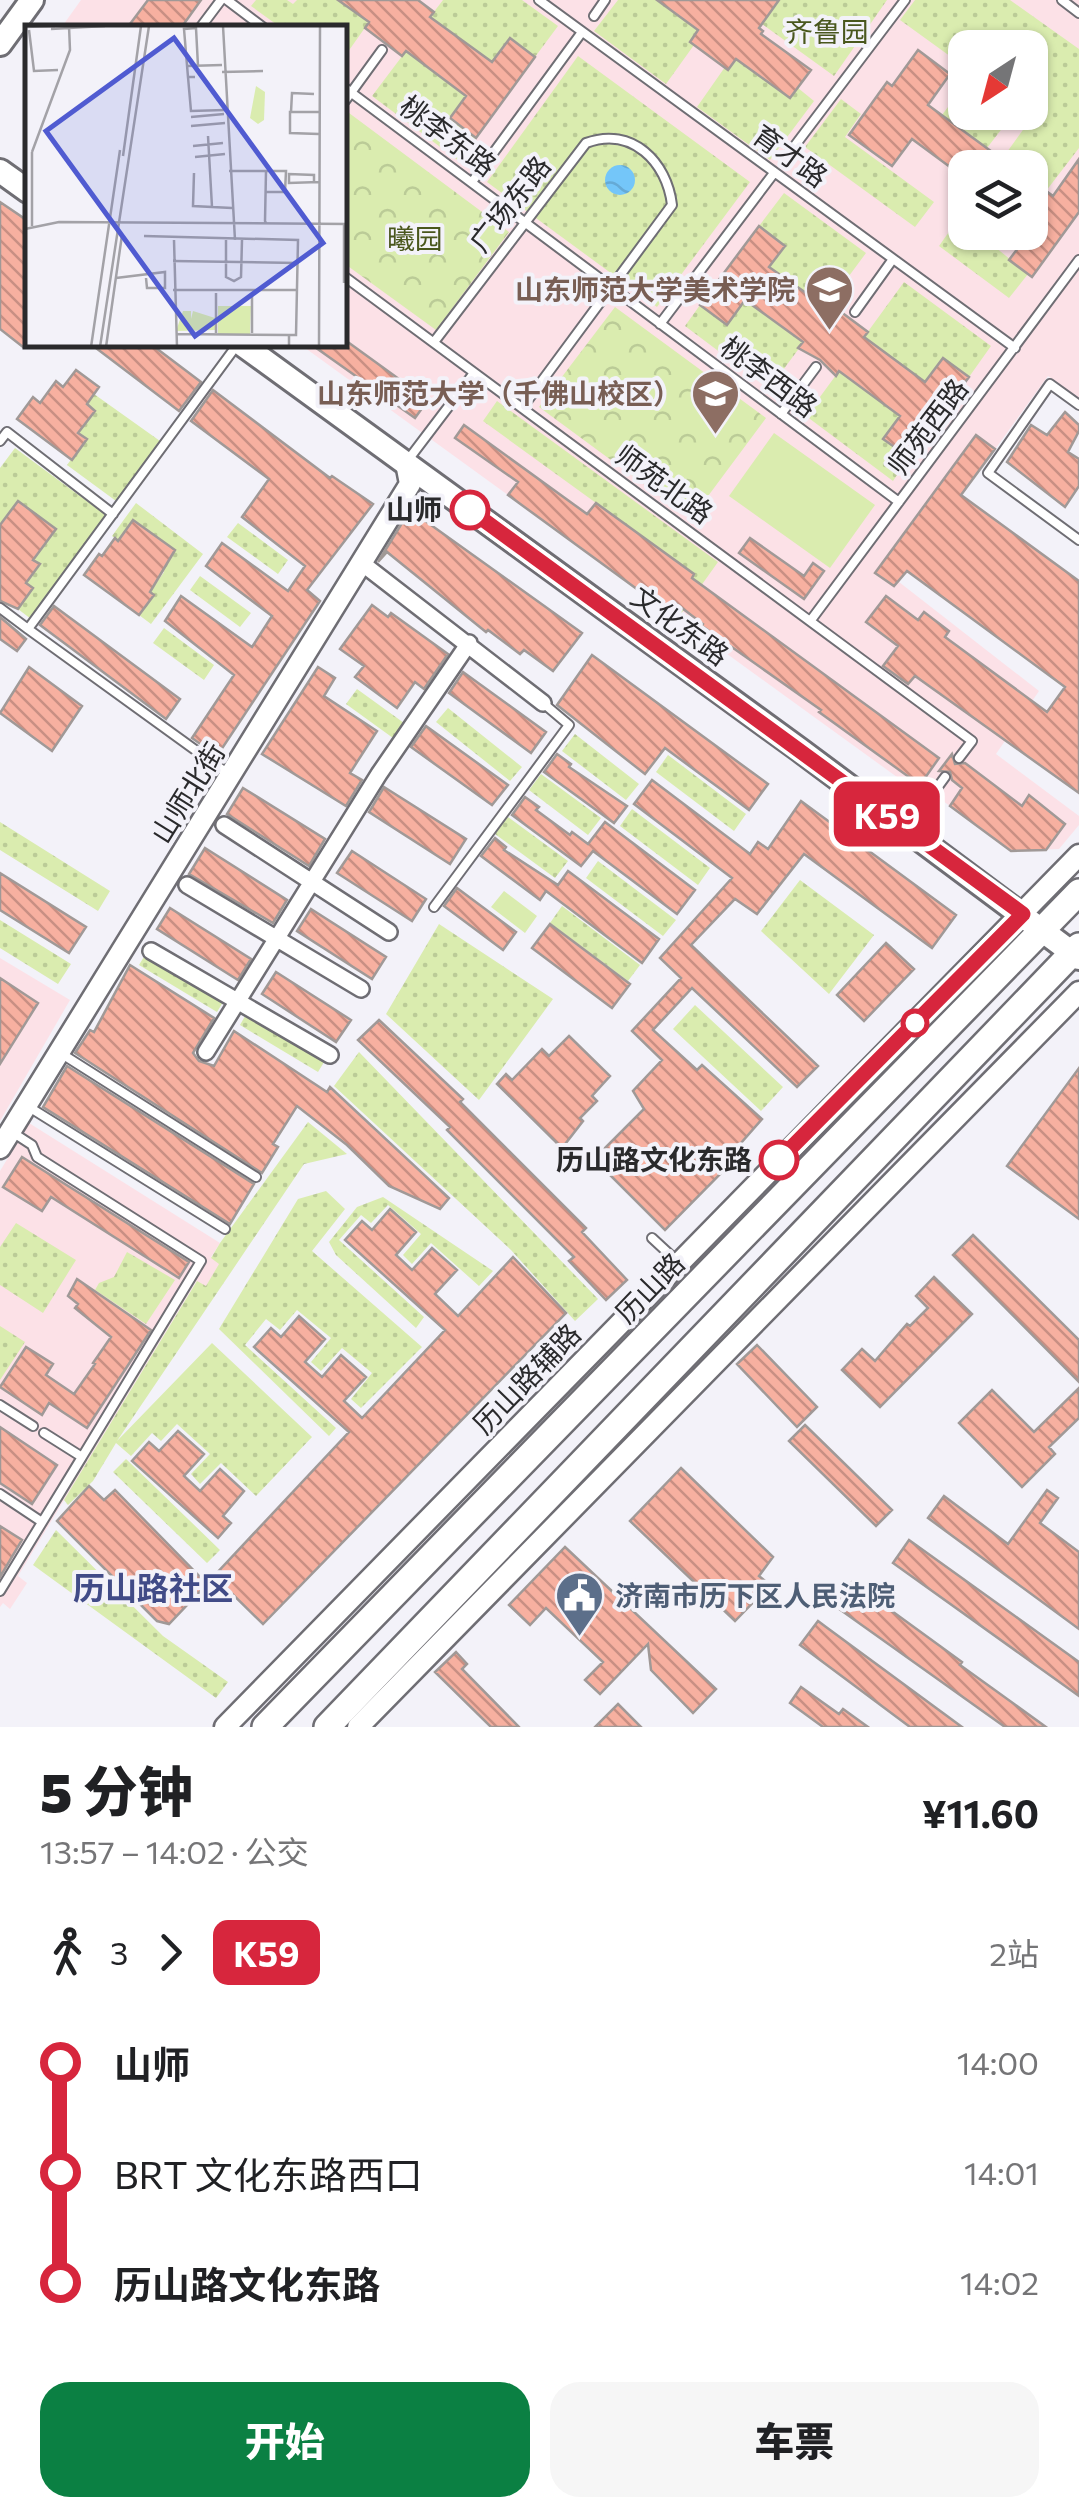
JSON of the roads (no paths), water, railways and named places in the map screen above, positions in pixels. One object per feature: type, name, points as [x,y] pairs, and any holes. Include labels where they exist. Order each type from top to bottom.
[{"type":"main road","points":[[0,44],[32,0]]},
{"type":"main road","points":[[0,171],[25,189]]},
{"type":"main road","name":"文化东路","points":[[244,348],[1077,952]]},
{"type":"main road","name":"历山路","points":[[265,1727],[1033,921],[1079,892]]},
{"type":"main road","points":[[327,1727],[1077,952]]},
{"type":"street","name":"山师北街","points":[[5,1139],[410,484],[406,463]]},
{"type":"street","points":[[362,564],[543,703]]},
{"type":"street","points":[[206,1052],[379,774],[470,644]]},
{"type":"street","points":[[224,824],[389,932]]},
{"type":"street","name":"历山路辅路","points":[[226,1727],[679,1262],[1033,921],[1079,855]]},
{"type":"street","points":[[187,886],[362,989]]},
{"type":"street","points":[[151,951],[330,1055]]},
{"type":"street","points":[[358,1727],[1079,992]]},
{"type":"lane","points":[[203,25],[224,0],[260,25]]},
{"type":"lane","name":"育才路","points":[[539,0],[1015,348]]},
{"type":"lane","points":[[594,16],[605,0]]},
{"type":"lane","points":[[787,156],[904,0]]},
{"type":"lane","points":[[1062,0],[1079,13]]},
{"type":"lane","points":[[472,182],[582,32]]},
{"type":"lane","points":[[348,90],[382,50]]},
{"type":"lane","name":"桃李东路","points":[[348,90],[611,289]]},
{"type":"lane","name":"广场东路","points":[[434,342],[586,143],[613,138],[643,148],[665,174],[672,205],[611,289]]},
{"type":"lane","points":[[660,324],[774,173]]},
{"type":"lane","points":[[855,312],[894,259]]},
{"type":"lane","name":"师苑西路","points":[[811,620],[1079,260]]},
{"type":"lane","name":"师苑北路","points":[[348,279],[972,741],[959,758]]},
{"type":"lane","points":[[522,408],[611,289]]},
{"type":"lane","name":"桃李西路","points":[[611,289],[900,502]]},
{"type":"lane","points":[[28,629],[238,348]]},
{"type":"lane","points":[[781,414],[816,367]]},
{"type":"lane","points":[[406,463],[474,374]]},
{"type":"lane","points":[[1079,405],[1050,384],[988,474],[1079,540]]},
{"type":"lane","points":[[0,442],[7,432],[112,514]]},
{"type":"lane","points":[[0,608],[230,776]]},
{"type":"lane","points":[[434,907],[569,725],[543,703]]},
{"type":"lane","points":[[907,829],[945,777]]},
{"type":"lane","points":[[59,1052],[256,1177]]},
{"type":"lane","points":[[26,1105],[224,1229]]},
{"type":"lane","points":[[0,1591],[201,1261],[36,1157],[32,1145],[5,1139]]},
{"type":"lane","points":[[652,1238],[679,1262]]},
{"type":"lane","points":[[0,1405],[33,1426]]},
{"type":"lane","points":[[44,1433],[82,1458]]},
{"type":"lane","points":[[0,1494],[42,1522]]},
{"type":"water","points":[[620,165],[631,169],[635,180],[631,191],[620,195],[609,191],[605,180],[609,169]]},
{"type":"place","name":"山东师范大学美术学院","points":[[830,332]]},
{"type":"place","name":"山东师范大学（千佛山校区）","points":[[716,436]]},
{"type":"place","name":"山师","points":[[470,510]]},
{"type":"place","name":"历山路文化东路","points":[[779,1160]]},
{"type":"place","name":"济南市历下区人民法院","points":[[580,1638]]},
{"type":"district","name":"历山路社区","points":[[153,1589]]},
{"type":"park label","name":"齐鲁园","points":[[827,32]]},
{"type":"park label","name":"曦园","points":[[415,239]]}]
